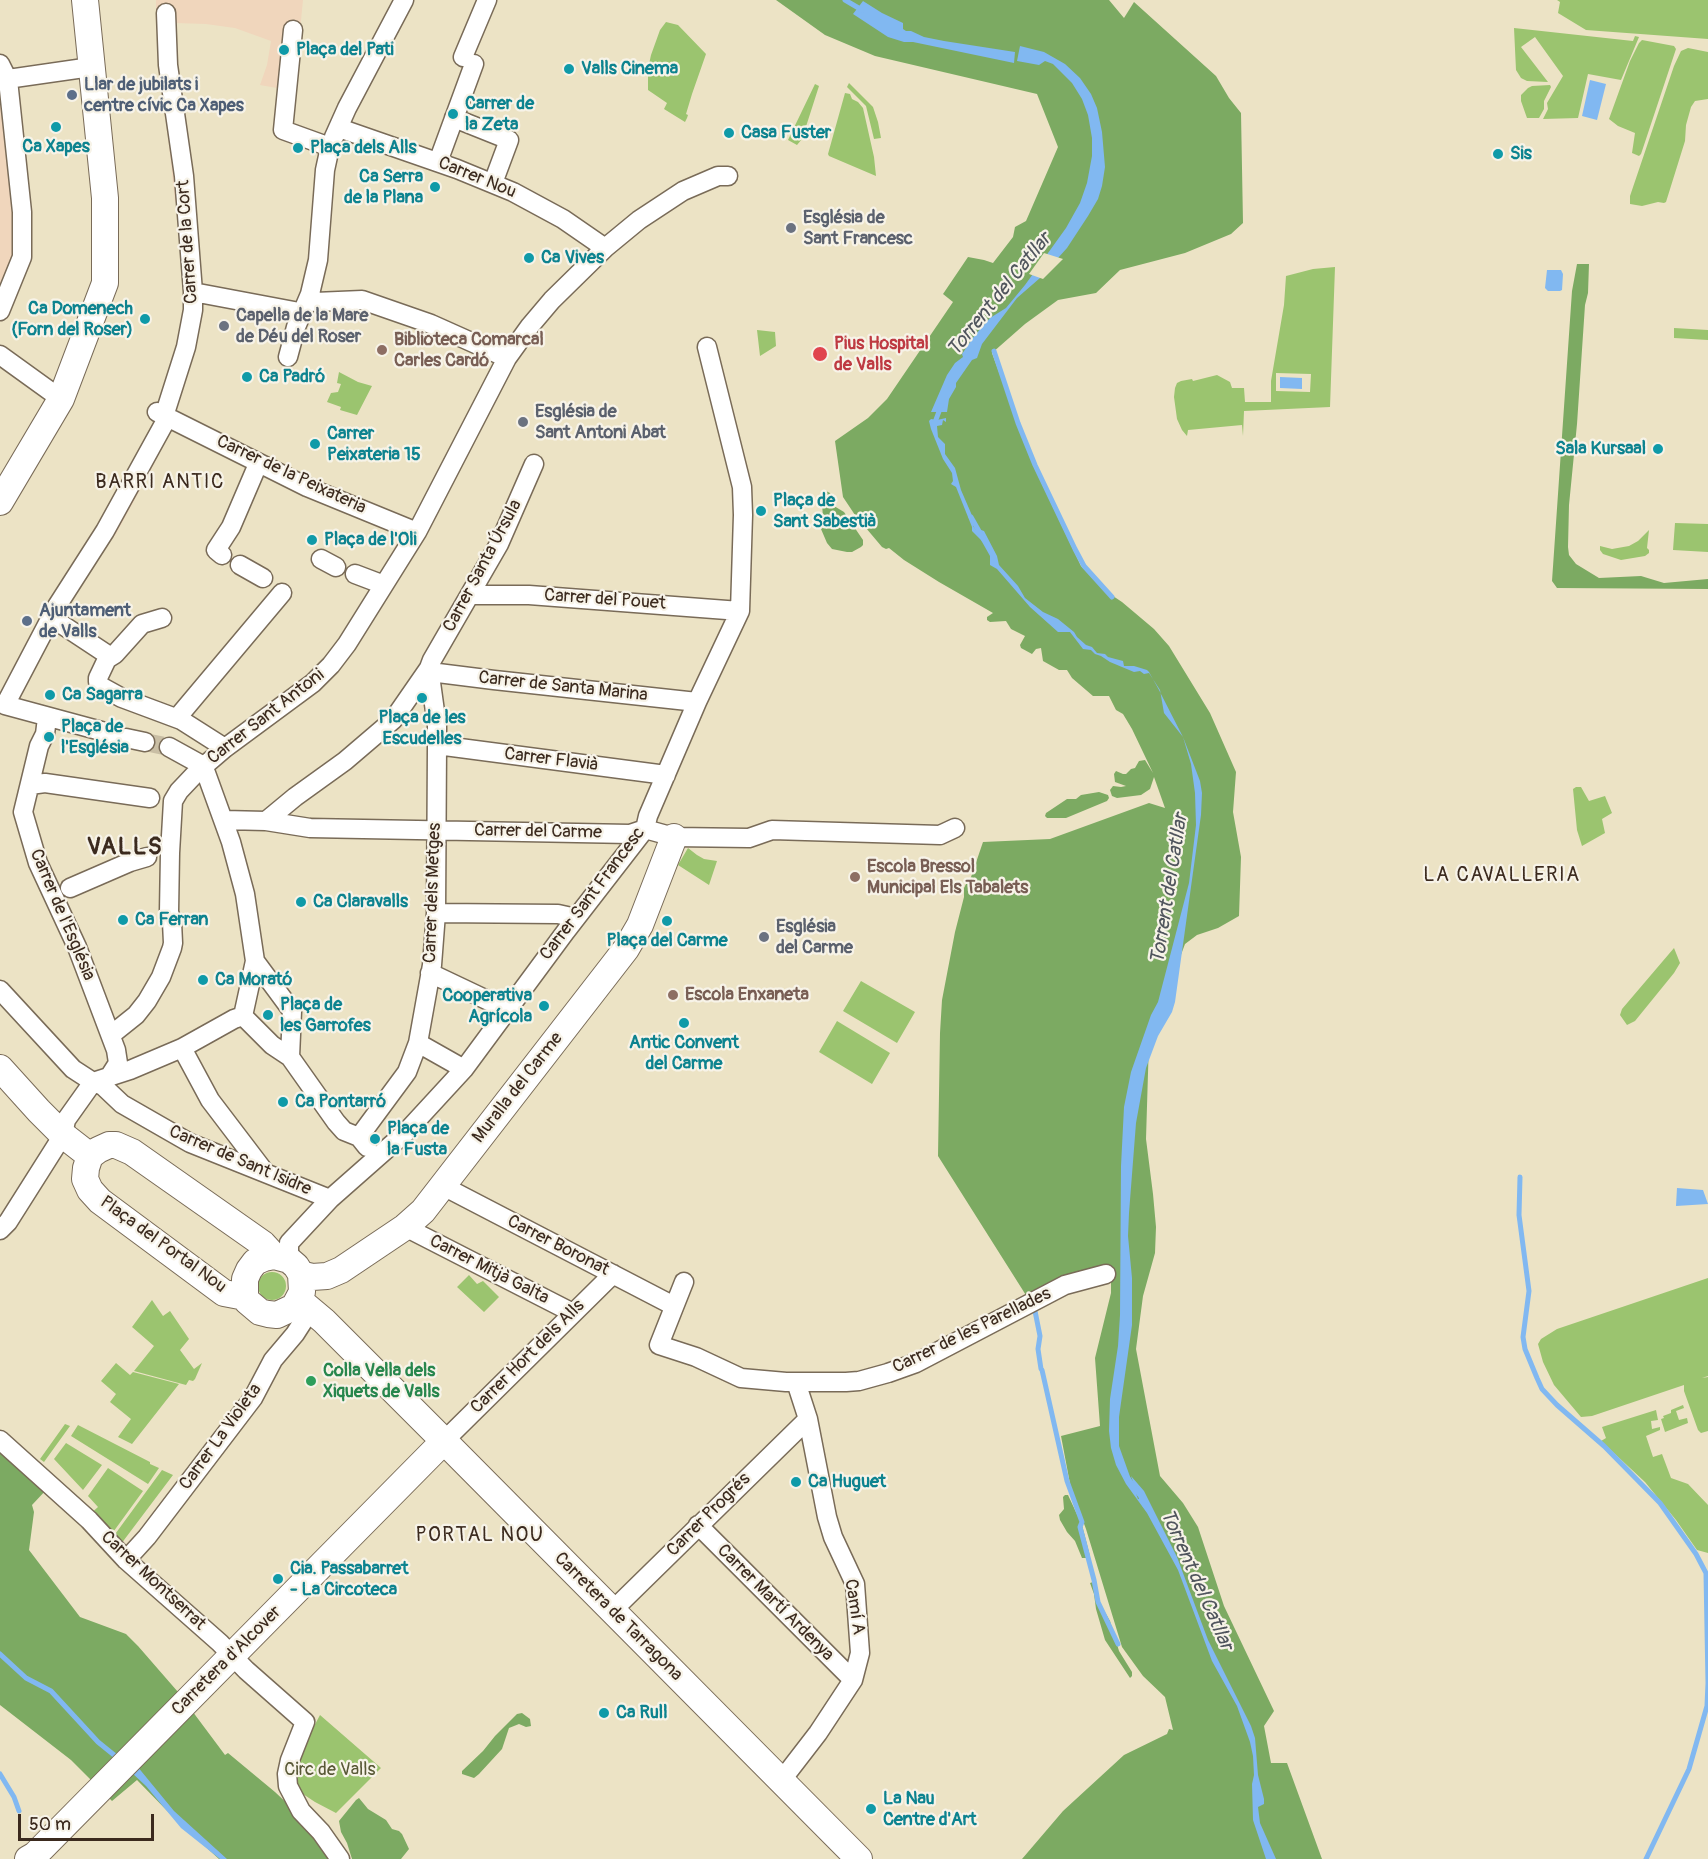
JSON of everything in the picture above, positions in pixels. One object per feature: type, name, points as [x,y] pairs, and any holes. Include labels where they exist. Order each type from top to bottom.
[{"type":"main road","points":[[0,502],[60,399],[105,283],[105,198],[84,0]]},
{"type":"main road","name":"Muralla del Carme","points":[[288,1264],[312,1277],[327,1276],[341,1270],[405,1227],[445,1188],[626,949],[640,925],[674,837]]},
{"type":"main road","points":[[0,1068],[63,1136],[90,1156],[109,1145],[116,1145],[132,1152],[263,1244],[288,1264],[302,1292],[305,1304]]},
{"type":"main road","name":"Plaça del Portal Nou","points":[[90,1156],[85,1179],[90,1190],[100,1201],[224,1293],[245,1297],[260,1312],[268,1314],[277,1315],[305,1304]]},
{"type":"main road","name":"Plaça del Portal Nou","points":[[245,1297],[245,1279],[255,1262],[264,1258],[288,1264]]},
{"type":"main road","name":"Carretera de Tarragona","points":[[305,1304],[859,1859]]},
{"type":"main road","name":"Carretera d'Alcover","points":[[32,1858],[444,1441]]},
{"type":"street","points":[[288,357],[318,260],[325,170],[330,147],[347,108],[404,0]]},
{"type":"street","points":[[438,162],[454,118],[469,60],[479,3]]},
{"type":"street","name":"Carrer de la Cort","points":[[10,685],[52,618],[70,584],[105,531],[165,422],[160,413],[188,338],[193,310],[193,292],[184,176],[168,65],[166,13]]},
{"type":"street","points":[[292,30],[283,130],[330,147]]},
{"type":"street","points":[[0,311],[22,257],[22,212],[2,75],[91,67]]},
{"type":"street","points":[[454,118],[509,140],[493,183]]},
{"type":"street","name":"Carrer Nou","points":[[339,128],[438,162],[513,192],[563,219],[605,248]]},
{"type":"street","name":"Carrer Sant Antoni","points":[[164,800],[178,791],[225,748],[313,683],[348,644],[417,532],[507,358],[552,300],[605,248],[639,220],[683,191],[718,176],[728,176]]},
{"type":"street","points":[[193,292],[294,311],[315,302],[362,300],[431,324],[507,358]]},
{"type":"street","name":"Carrer Sant Francesc","points":[[288,1264],[289,1243],[330,1199],[411,1127],[464,1069],[645,829],[648,816],[740,612],[742,487],[707,347]]},
{"type":"street","points":[[0,355],[60,399]]},
{"type":"street","name":"Carrer de la Peixateria","points":[[160,413],[325,499],[417,532]]},
{"type":"street","points":[[219,553],[258,464]]},
{"type":"street","name":"Carrer Santa Úrsula","points":[[266,820],[345,761],[393,720],[429,668],[466,598],[470,595],[499,544],[534,464]]},
{"type":"street","points":[[240,565],[263,578]]},
{"type":"street","points":[[355,574],[384,585]]},
{"type":"street","points":[[177,717],[282,592]]},
{"type":"street","name":"Carrer del Pouet","points":[[470,595],[529,595],[740,612]]},
{"type":"street","points":[[52,618],[111,657]]},
{"type":"street","points":[[162,618],[142,624],[111,657],[98,678],[100,685],[122,698],[177,717],[225,748]]},
{"type":"street","name":"Carrer de Santa Marina","points":[[429,668],[438,673],[698,702]]},
{"type":"street","name":"Carrer dels Metges","points":[[359,1137],[407,1072],[418,1043],[430,973],[436,913],[437,726],[429,668]]},
{"type":"street","points":[[10,685],[5,705],[146,742]]},
{"type":"street","name":"Carrer de l'Església","points":[[47,717],[45,734],[39,746],[23,812],[38,863],[60,893],[77,947],[111,1035],[118,1063],[111,1074]]},
{"type":"street","name":"Carrer Flavià","points":[[437,745],[666,775]]},
{"type":"street","points":[[168,747],[198,763],[206,773],[224,820],[245,894],[255,961],[243,1016]]},
{"type":"street","points":[[30,785],[45,783],[164,800],[156,856],[172,922],[174,943],[161,977],[147,1001],[136,1015],[111,1035]]},
{"type":"street","name":"Carrer del Carme","points":[[224,820],[266,820],[310,828],[630,834],[645,829],[674,837],[749,838],[772,830],[940,835],[955,828]]},
{"type":"street","points":[[60,893],[130,862],[156,856]]},
{"type":"street","points":[[436,913],[558,914],[576,918]]},
{"type":"street","points":[[255,961],[292,1011],[290,1057]]},
{"type":"street","points":[[430,973],[508,1010]]},
{"type":"street","name":"Carrer de Sant Isidre","points":[[0,990],[73,1069],[103,1086],[122,1104],[190,1143],[330,1199]]},
{"type":"street","points":[[0,1230],[8,1222],[63,1136],[66,1120],[93,1082],[111,1074],[130,1070],[182,1048],[234,1018],[243,1016]]},
{"type":"street","points":[[243,1016],[272,1046],[290,1057],[336,1122],[344,1131],[359,1137],[376,1157]]},
{"type":"street","points":[[418,1043],[464,1069]]},
{"type":"street","points":[[182,1048],[210,1100],[264,1172]]},
{"type":"street","name":"Carrer Boronat","points":[[445,1188],[674,1306]]},
{"type":"street","name":"Carrer Mitjà Galta","points":[[405,1227],[573,1313]]},
{"type":"street","name":"Carrer Hort dels Alls","points":[[444,1441],[613,1274]]},
{"type":"street","name":"Carrer de les Parellades","points":[[684,1282],[659,1345],[696,1357],[741,1378],[796,1382],[859,1381],[916,1363],[1065,1285],[1106,1274]]},
{"type":"street","name":"Carrer La Violeta","points":[[126,1560],[147,1537],[253,1398],[273,1360],[295,1334],[305,1304]]},
{"type":"street","name":"Camí A","points":[[781,1781],[818,1733],[853,1680],[861,1653],[855,1584],[827,1517],[807,1419],[796,1382]]},
{"type":"street","name":"Carrer Progrés","points":[[612,1611],[807,1419]]},
{"type":"street","name":"Carrer Montserrat","points":[[0,1440],[89,1520],[126,1560],[305,1722],[286,1774],[288,1785],[300,1811],[321,1832],[340,1859]]},
{"type":"street","name":"Carrer Martí Ardenya","points":[[698,1525],[853,1680]]},
{"type":"shaded area","points":[[156,0],[303,0],[294,91],[260,85],[267,65],[271,41],[235,28],[175,23],[178,82],[203,291],[199,332],[173,414],[173,425],[116,534],[66,608],[48,602],[106,511],[157,419],[183,317],[184,269],[180,250],[177,203],[175,202],[156,22]]},
{"type":"shaded area","points":[[5,90],[18,254],[0,295],[0,92]]},
{"type":"green space","points":[[776,0],[1109,0],[1124,18],[1134,2],[1216,76],[1241,113],[1243,223],[1231,234],[1185,253],[1120,270],[1096,293],[1058,300],[1025,324],[992,353],[1034,467],[1081,566],[1104,590],[1154,629],[1169,646],[1210,713],[1236,772],[1233,812],[1241,857],[1239,916],[1218,928],[1197,935],[1185,944],[1149,1040],[1146,1139],[1156,1227],[1155,1253],[1143,1296],[1136,1349],[1160,1476],[1183,1503],[1198,1527],[1224,1606],[1274,1711],[1264,1726],[1271,1763],[1287,1763],[1322,1859],[1022,1859],[1063,1811],[1124,1755],[1167,1734],[1169,1729],[1173,1730],[1165,1697],[1143,1676],[1122,1647],[1086,1529],[1071,1489],[1061,1436],[1100,1426],[1095,1358],[1111,1293],[1111,1280],[1029,1300],[938,1156],[942,1000],[964,888],[969,878],[970,880],[983,842],[1050,839],[1149,803],[1165,808],[1154,777],[1150,789],[1141,795],[1117,798],[1112,796],[1110,790],[1113,786],[1126,786],[1115,782],[1116,771],[1126,774],[1135,768],[1139,761],[1145,760],[1153,773],[1132,729],[1123,714],[1116,710],[1109,696],[1093,696],[1072,678],[1067,670],[1059,670],[1043,661],[1041,648],[1036,649],[1032,654],[1021,648],[1020,645],[1025,636],[1011,629],[1006,621],[990,622],[987,617],[993,613],[939,582],[889,548],[882,547],[843,497],[835,441],[868,418],[887,399],[953,302],[943,294],[968,257],[993,263],[1013,237],[1015,227],[1026,221],[1058,147],[1037,94],[875,56],[825,35]]},
{"type":"green space","points":[[1557,0],[1708,0],[1708,39],[1586,30],[1558,13],[1560,2]]},
{"type":"green space","points":[[666,22],[678,25],[706,54],[685,122],[664,109],[667,103],[648,90],[651,55],[660,30]]},
{"type":"green space","points":[[1514,28],[1633,41],[1635,36],[1639,37],[1621,80],[1588,74],[1578,118],[1543,119],[1548,109],[1547,103],[1563,76],[1535,37],[1521,47],[1548,82],[1527,81],[1521,78],[1516,70]]},
{"type":"green space","points":[[1642,40],[1674,46],[1676,49],[1639,156],[1632,153],[1635,133],[1618,126],[1609,119],[1630,61]]},
{"type":"green space","points":[[1688,48],[1708,52],[1708,99],[1695,101],[1691,107],[1685,141],[1666,202],[1642,206],[1630,204],[1630,196],[1674,66],[1681,51]]},
{"type":"green space","points":[[849,83],[873,107],[881,138],[874,139],[866,106],[847,87]]},
{"type":"green space","points":[[815,84],[819,86],[802,139],[797,145],[788,140]]},
{"type":"green space","points":[[1550,85],[1544,101],[1544,109],[1539,118],[1527,118],[1521,95],[1532,86]]},
{"type":"green space","points":[[845,93],[850,94],[852,99],[863,108],[876,176],[828,154]]},
{"type":"green space","points":[[1577,264],[1589,264],[1569,505],[1569,555],[1576,564],[1599,578],[1641,576],[1664,583],[1708,579],[1708,589],[1557,588],[1552,581],[1572,291]]},
{"type":"green space","points":[[1335,267],[1330,407],[1244,411],[1243,436],[1242,425],[1188,430],[1187,436],[1177,419],[1174,397],[1177,383],[1181,381],[1192,379],[1193,381],[1217,375],[1230,382],[1232,388],[1244,388],[1245,402],[1271,402],[1271,381],[1284,305],[1286,276],[1313,269]],"holes":[[[1276,373],[1311,374],[1310,392],[1276,391]]]},
{"type":"green space","points":[[1674,328],[1708,330],[1708,340],[1674,338]]},
{"type":"green space","points":[[757,330],[775,332],[776,346],[760,356]]},
{"type":"green space","points":[[339,372],[372,386],[357,415],[340,410],[341,407],[327,402],[331,393],[338,392],[341,384],[337,383]]},
{"type":"green space","points":[[821,491],[830,493],[834,506],[844,512],[863,540],[861,547],[847,552],[832,549],[827,543],[821,529],[823,517]]},
{"type":"green space","points":[[1675,523],[1708,524],[1708,552],[1673,550]]},
{"type":"green space","points":[[1649,530],[1647,548],[1649,553],[1645,556],[1621,560],[1603,554],[1600,550],[1600,546],[1612,549],[1629,546]]},
{"type":"green space","points":[[1581,787],[1589,801],[1605,796],[1612,813],[1602,819],[1605,833],[1582,846],[1577,830],[1573,789]]},
{"type":"green space","points":[[1099,792],[1108,795],[1107,801],[1066,818],[1047,818],[1045,816],[1067,799],[1076,799],[1081,795]]},
{"type":"green space","points":[[688,848],[704,859],[717,861],[709,885],[678,865]]},
{"type":"green space","points":[[1674,948],[1680,963],[1674,973],[1635,1021],[1627,1025],[1620,1015],[1622,1009]]},
{"type":"green space","points":[[861,981],[915,1012],[897,1043],[843,1011]]},
{"type":"green space","points":[[837,1021],[890,1053],[872,1084],[819,1052]]},
{"type":"green space","points":[[272,1272],[282,1276],[286,1286],[282,1296],[272,1300],[262,1296],[258,1286],[262,1276]]},
{"type":"green space","points":[[469,1275],[477,1284],[483,1281],[499,1297],[484,1312],[457,1287]]},
{"type":"green space","points":[[1708,1278],[1708,1376],[1702,1378],[1708,1377],[1708,1431],[1701,1433],[1698,1430],[1684,1385],[1592,1416],[1581,1417],[1554,1385],[1543,1362],[1538,1344],[1541,1339],[1557,1329]]},
{"type":"green space","points":[[152,1300],[163,1316],[170,1311],[189,1339],[180,1350],[194,1369],[202,1363],[195,1379],[189,1380],[186,1385],[134,1371],[154,1346],[132,1327]]},
{"type":"green space","points":[[116,1363],[130,1375],[133,1372],[179,1384],[132,1444],[118,1437],[131,1419],[110,1402],[116,1394],[101,1381]]},
{"type":"green space","points":[[1683,1405],[1684,1408],[1676,1411],[1679,1420],[1687,1418],[1688,1423],[1665,1432],[1661,1419],[1664,1418],[1663,1416]]},
{"type":"green space","points":[[1656,1410],[1658,1420],[1651,1421],[1652,1429],[1660,1427],[1660,1430],[1646,1436],[1653,1457],[1662,1454],[1671,1478],[1688,1484],[1708,1505],[1708,1553],[1697,1550],[1645,1482],[1601,1441],[1606,1438],[1602,1427]]},
{"type":"green space","points":[[65,1424],[70,1426],[44,1462],[40,1459]]},
{"type":"green space","points":[[78,1425],[159,1468],[148,1484],[71,1436]]},
{"type":"green space","points":[[66,1443],[102,1465],[83,1490],[54,1459]]},
{"type":"green space","points":[[0,1448],[47,1489],[32,1505],[34,1512],[29,1550],[80,1617],[126,1634],[178,1692],[225,1755],[228,1753],[293,1809],[332,1859],[219,1859],[179,1823],[137,1780],[112,1801],[71,1760],[0,1705]]},
{"type":"green space","points":[[108,1468],[143,1491],[111,1535],[89,1515],[98,1507],[88,1496]]},
{"type":"green space","points":[[162,1470],[173,1475],[121,1544],[113,1537]]},
{"type":"green space","points":[[1068,1495],[1082,1525],[1090,1556],[1086,1558],[1082,1558],[1075,1541],[1060,1520],[1059,1515],[1064,1509],[1063,1497]]},
{"type":"green space","points":[[1096,1581],[1098,1600],[1110,1621],[1119,1651],[1132,1672],[1130,1678],[1105,1640],[1090,1583]]},
{"type":"green space","points":[[522,1713],[530,1719],[531,1726],[526,1727],[519,1724],[509,1728],[502,1749],[479,1774],[474,1778],[462,1774],[462,1771],[495,1736],[517,1714]]},
{"type":"green space","name":"Circ de Valls","points":[[320,1715],[381,1768],[336,1813],[297,1790],[294,1764]]},
{"type":"green space","points":[[359,1798],[368,1809],[386,1820],[392,1829],[402,1834],[409,1849],[401,1859],[352,1859],[339,1821]]},
{"type":"water","points":[[863,1],[903,23],[903,29],[906,31],[944,41],[1015,52],[1014,63],[888,37],[853,14]]},
{"type":"water","points":[[1020,46],[1044,52],[1065,64],[1080,78],[1091,94],[1097,108],[1102,132],[1105,167],[1102,186],[1098,199],[1067,248],[1040,278],[1017,298],[982,344],[977,358],[972,360],[956,383],[949,399],[947,412],[931,412],[947,375],[955,363],[963,357],[962,354],[975,335],[990,318],[1006,308],[1066,228],[1080,203],[1087,183],[1092,156],[1092,138],[1088,115],[1082,99],[1072,83],[1053,64],[1045,61],[1039,65],[1017,61]]},
{"type":"water","points":[[1590,80],[1606,84],[1597,120],[1582,116]]},
{"type":"water","points":[[1547,270],[1561,270],[1562,290],[1548,291],[1545,288]]},
{"type":"water","points":[[1280,377],[1302,378],[1302,389],[1280,388]]},
{"type":"water","points":[[946,418],[946,422],[943,420],[942,425],[937,426],[938,437],[945,444],[945,454],[955,468],[961,490],[974,520],[973,526],[980,535],[981,530],[984,531],[997,556],[999,565],[1018,586],[1025,598],[1043,612],[1058,619],[1097,653],[1123,661],[1124,666],[1147,670],[1149,672],[1153,679],[1149,673],[1134,672],[1110,662],[1091,650],[1083,649],[1070,632],[1058,632],[1030,607],[997,569],[990,565],[990,556],[981,540],[972,531],[956,487],[951,484],[952,473],[943,459],[931,429],[929,421],[931,419]]},
{"type":"water","points":[[1161,693],[1162,696],[1183,737],[1164,713]]},
{"type":"water","points":[[1183,737],[1200,781],[1201,815],[1175,1002],[1158,1036],[1146,1068],[1136,1123],[1128,1236],[1132,1278],[1132,1325],[1119,1417],[1119,1446],[1138,1499],[1131,1476],[1144,1491],[1177,1557],[1208,1640],[1251,1726],[1255,1738],[1258,1775],[1264,1799],[1264,1804],[1258,1807],[1260,1823],[1276,1859],[1266,1859],[1253,1820],[1253,1756],[1237,1706],[1212,1661],[1178,1570],[1147,1513],[1126,1484],[1116,1465],[1109,1431],[1110,1399],[1120,1315],[1121,1166],[1124,1107],[1131,1072],[1151,1015],[1158,1002],[1189,883],[1196,825],[1191,764]]},
{"type":"water","points":[[1677,1188],[1703,1190],[1708,1204],[1676,1206]]},
{"type":"water","points":[[137,1766],[174,1811],[227,1859],[220,1859],[181,1828],[146,1786],[131,1772]]},
{"type":"pier","points":[[1044,253],[1063,259],[1043,279],[1029,274]]},
{"type":"waterway","name":"Torrent del Catllar","points":[[845,0],[862,10]]},
{"type":"waterway","points":[[994,351],[1035,465],[1075,549],[1084,566],[1112,597]]},
{"type":"waterway","name":"Torrent del Catllar","points":[[934,425],[941,406]]},
{"type":"waterway","name":"Torrent del Catllar","points":[[971,517],[984,540]]},
{"type":"waterway","points":[[1520,1177],[1519,1215],[1529,1291],[1523,1337],[1525,1349],[1542,1389],[1604,1446],[1660,1503],[1696,1554],[1706,1573],[1707,1706],[1689,1769],[1646,1859]]},
{"type":"waterway","points":[[1034,1306],[1040,1336],[1038,1349],[1041,1369]]},
{"type":"waterway","points":[[1042,1370],[1067,1481],[1082,1522],[1080,1527],[1098,1602],[1118,1644]]},
{"type":"waterway","name":"Torrent del Catllar","points":[[1127,1477],[1139,1494]]},
{"type":"waterway","points":[[0,1654],[26,1678],[51,1691],[98,1742],[119,1759]]},
{"type":"waterway","points":[[0,1774],[14,1797],[19,1811]]},
{"type":"tunnel","points":[[145,742],[169,747]]},
{"type":"place","name":"Plaça del Pati","points":[[284,50]]},
{"type":"place","name":"Valls Cinema","points":[[569,69]]},
{"type":"place","name":"Llar de jubilats i centre cívic Ca Xapes","points":[[72,95]]},
{"type":"place","name":"Carrer de la Zeta","points":[[453,114]]},
{"type":"place","name":"Ca Xapes","points":[[56,127]]},
{"type":"place","name":"Casa Fuster","points":[[729,133]]},
{"type":"place","name":"Plaça dels Alls","points":[[298,148]]},
{"type":"place","name":"Sis","points":[[1498,154]]},
{"type":"place","name":"Ca Serra de la Plana","points":[[435,187]]},
{"type":"place","name":"Església de Sant Francesc","points":[[791,228]]},
{"type":"place","name":"Ca Vives","points":[[529,258]]},
{"type":"place","name":"Ca Domenech (Forn del Roser)","points":[[145,319]]},
{"type":"place","name":"Capella de la Mare de Déu del Roser","points":[[224,326]]},
{"type":"place","name":"Biblioteca Comarcal Carles Cardó","points":[[382,350]]},
{"type":"place","name":"Pius Hospital de Valls","points":[[820,354]]},
{"type":"place","name":"Ca Padró","points":[[247,377]]},
{"type":"place","name":"Església de Sant Antoni Abat","points":[[523,422]]},
{"type":"place","name":"Carrer Peixateria 15","points":[[315,444]]},
{"type":"place","name":"Sala Kursaal","points":[[1658,449]]},
{"type":"place","name":"Plaça de Sant Sabestià","points":[[761,511]]},
{"type":"place","name":"Plaça de l'Oli","points":[[312,540]]},
{"type":"place","name":"Ajuntament de Valls","points":[[27,621]]},
{"type":"place","name":"Ca Sagarra","points":[[50,695]]},
{"type":"place","name":"Plaça de les Escudelles","points":[[422,698]]},
{"type":"place","name":"Plaça de l'Església","points":[[49,737]]},
{"type":"place","name":"Escola Bressol Municipal Els Tabalets","points":[[855,877]]},
{"type":"place","name":"Ca Claravalls","points":[[301,902]]},
{"type":"place","name":"Ca Ferran","points":[[123,920]]},
{"type":"place","name":"Plaça del Carme","points":[[667,921]]},
{"type":"place","name":"Església del Carme","points":[[764,937]]},
{"type":"place","name":"Ca Morató","points":[[203,980]]},
{"type":"place","name":"Escola Enxaneta","points":[[673,995]]},
{"type":"place","name":"Cooperativa Agrícola","points":[[544,1006]]},
{"type":"place","name":"Plaça de les Garrofes","points":[[268,1015]]},
{"type":"place","name":"Antic Convent del Carme","points":[[684,1023]]},
{"type":"place","name":"Ca Pontarró","points":[[283,1102]]},
{"type":"place","name":"Plaça de la Fusta","points":[[375,1139]]},
{"type":"place","name":"Colla Vella dels Xiquets de Valls","points":[[311,1381]]},
{"type":"place","name":"Ca Huguet","points":[[796,1482]]},
{"type":"place","name":"Cia. Passabarret - La Circoteca","points":[[278,1579]]},
{"type":"place","name":"Ca Rull","points":[[604,1713]]},
{"type":"place","name":"La Nau Centre d'Art","points":[[871,1809]]},
{"type":"district","name":"BARRI ANTIC","points":[[160,483]]},
{"type":"district","name":"VALLS","points":[[125,848]]},
{"type":"district","name":"LA CAVALLERIA","points":[[1502,876]]},
{"type":"district","name":"PORTAL NOU","points":[[480,1536]]}]
